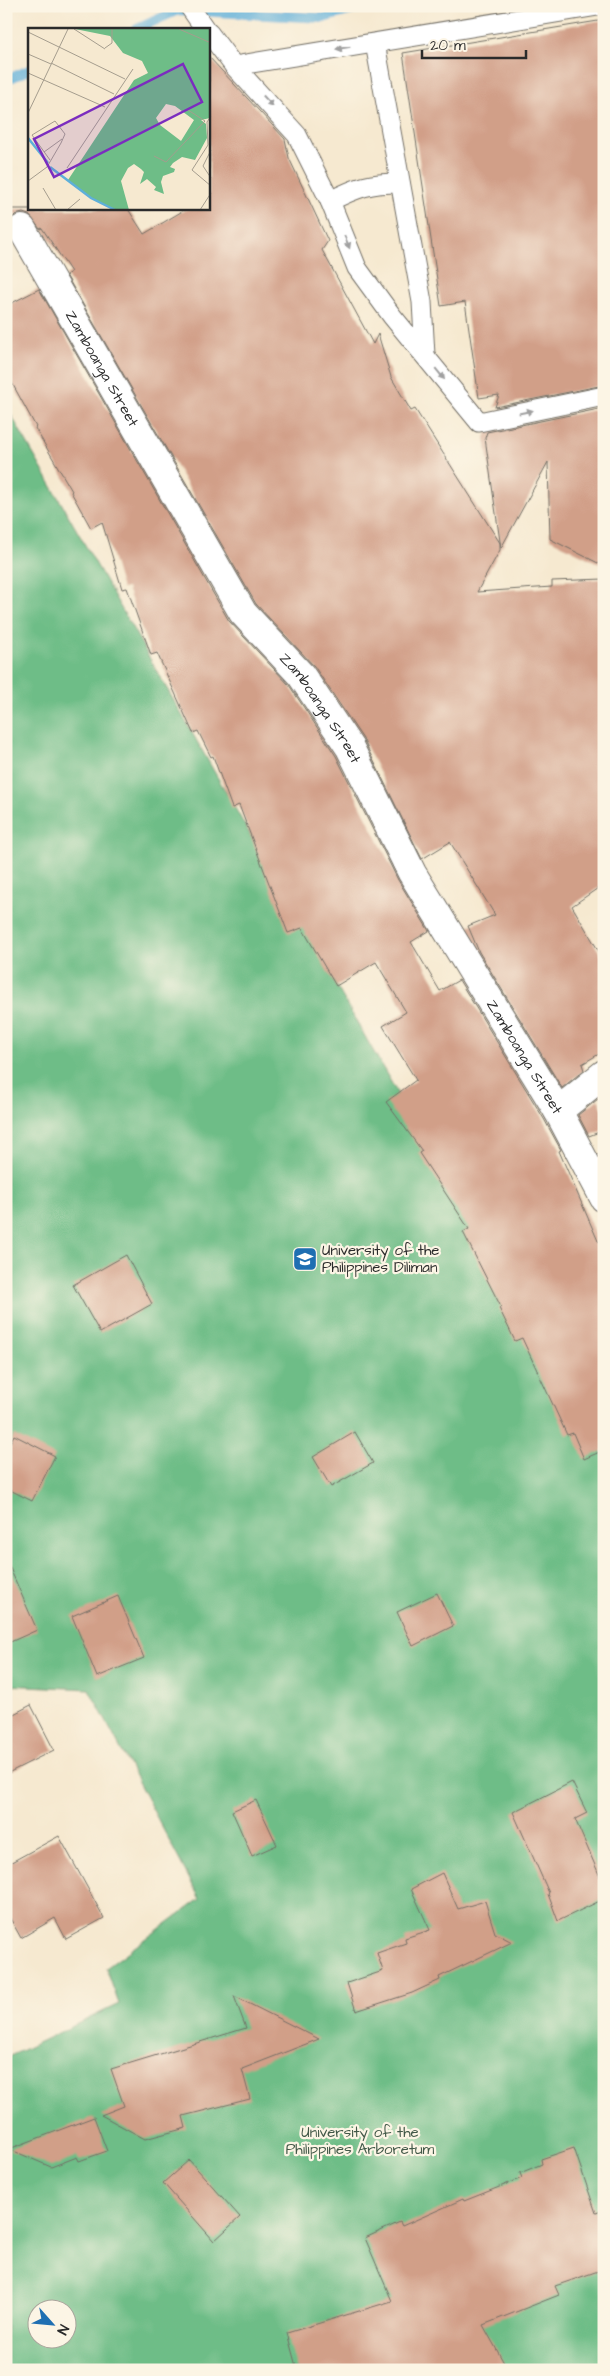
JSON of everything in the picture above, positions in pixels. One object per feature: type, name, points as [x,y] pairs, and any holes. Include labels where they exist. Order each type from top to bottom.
[{"type":"street","name":"Zamboanga Street","points":[[22,229],[243,613],[301,675],[350,748],[412,873],[558,1111],[604,1198]]},
{"type":"street","points":[[558,1111],[604,1074]]},
{"type":"lane","points":[[189,6],[205,28]]},
{"type":"lane","points":[[234,66],[598,6]]},
{"type":"lane","points":[[210,34],[234,66],[297,135],[330,201],[357,268],[392,316],[479,422],[604,396]]},
{"type":"lane","points":[[376,43],[422,302],[425,355]]},
{"type":"lane","points":[[330,201],[353,189],[371,184],[400,183]]},
{"type":"green space","name":"University of the Philippines Arboretum","points":[[6,406],[604,1456],[604,2370],[6,2370],[6,2058],[119,2004],[106,1968],[200,1899],[89,1689],[6,1685]]},
{"type":"building","points":[[604,20],[604,385],[495,407],[499,395],[479,398],[465,302],[441,306],[403,53]]},
{"type":"building","points":[[210,58],[285,139],[289,158],[328,241],[322,250],[373,344],[378,334],[391,377],[411,411],[415,409],[500,543],[500,550],[477,592],[552,587],[552,581],[604,579],[604,884],[572,906],[604,960],[604,1051],[582,1064],[584,1070],[562,1088],[479,952],[468,926],[495,915],[450,842],[422,859],[363,739],[314,666],[256,604],[66,275],[71,272],[42,228],[40,229],[29,215],[23,213],[15,215],[9,221],[6,228],[6,209],[129,210],[144,234],[184,210],[210,210]]},
{"type":"building","points":[[6,228],[12,242],[6,245]]},
{"type":"building","points":[[39,289],[229,621],[289,685],[336,756],[398,880],[429,931],[411,942],[440,991],[459,980],[561,1150],[559,1151],[598,1241],[604,1244],[604,1450],[584,1459],[573,1433],[567,1435],[522,1338],[515,1341],[499,1308],[501,1307],[463,1232],[469,1229],[419,1153],[422,1151],[386,1102],[416,1080],[383,1026],[406,1012],[376,962],[336,986],[302,928],[288,933],[239,805],[232,808],[213,756],[211,757],[198,731],[193,733],[157,653],[151,655],[127,588],[122,589],[102,522],[91,528],[6,372],[6,306]]},
{"type":"building","points":[[604,408],[604,566],[550,539],[548,462],[501,548],[485,438],[487,432]]},
{"type":"building","points":[[598,1099],[604,1111],[604,1130],[589,1136],[578,1115]]},
{"type":"building","points":[[126,1255],[152,1304],[100,1333],[73,1285]]},
{"type":"building","points":[[355,1432],[373,1463],[331,1487],[313,1457]]},
{"type":"building","points":[[14,1435],[55,1456],[32,1501],[6,1488],[6,1450]]},
{"type":"building","points":[[6,1559],[37,1630],[6,1644]]},
{"type":"building","points":[[437,1593],[453,1626],[413,1646],[397,1612]]},
{"type":"building","points":[[118,1596],[144,1658],[97,1677],[72,1616]]},
{"type":"building","points":[[31,1705],[54,1750],[6,1774],[6,1718]]},
{"type":"building","points":[[572,1782],[587,1813],[575,1819],[604,1886],[604,1899],[558,1921],[549,1893],[513,1812]]},
{"type":"building","points":[[256,1800],[277,1845],[252,1856],[232,1811]]},
{"type":"building","points":[[59,1836],[104,1918],[66,1939],[55,1918],[21,1938],[6,1911],[6,1865]]},
{"type":"building","points":[[442,1873],[458,1909],[485,1901],[495,1933],[512,1942],[439,1977],[440,1980],[412,1993],[356,2011],[347,1983],[383,1971],[377,1953],[406,1943],[405,1938],[430,1930],[411,1889]]},
{"type":"building","points":[[234,1996],[319,2039],[242,2069],[250,2099],[183,2116],[186,2128],[145,2139],[101,2115],[124,2106],[111,2069],[246,2028]]},
{"type":"building","points":[[94,2117],[107,2151],[79,2161],[77,2157],[51,2167],[9,2149]]},
{"type":"building","points":[[574,2148],[596,2213],[604,2210],[604,2269],[555,2286],[559,2295],[483,2325],[508,2370],[297,2370],[287,2333],[392,2301],[365,2238],[400,2222],[402,2226],[463,2199],[464,2201],[522,2178],[520,2173],[542,2164],[541,2159]]},
{"type":"building","points":[[189,2160],[240,2217],[214,2241],[163,2183]]},
{"type":"waterway","points":[[139,28],[178,10],[323,18],[367,6]]},
{"type":"waterway","points":[[6,80],[28,70]]},
{"type":"place","name":"University of the Philippines Diliman","points":[[305,1259]]}]
